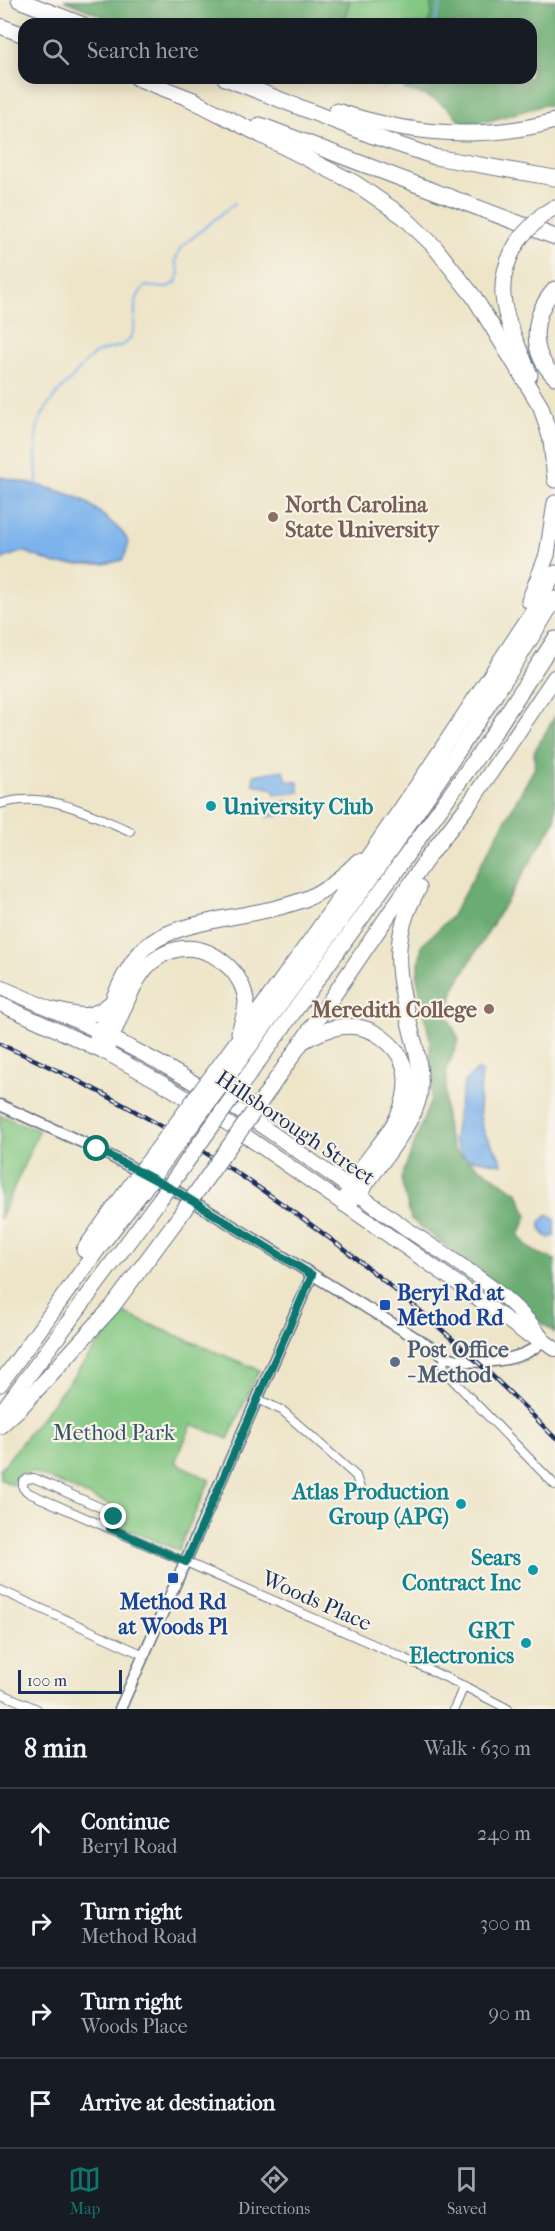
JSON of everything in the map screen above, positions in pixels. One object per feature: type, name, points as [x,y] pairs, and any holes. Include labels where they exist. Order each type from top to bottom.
[{"type":"highway","points":[[19,0],[64,18]]},
{"type":"highway","points":[[24,0],[50,13]]},
{"type":"highway","points":[[0,26],[18,33]]},
{"type":"highway","points":[[152,84],[555,237]]},
{"type":"highway","points":[[240,84],[373,136],[435,157],[555,178]]},
{"type":"highway","points":[[256,84],[371,122],[407,130],[483,134],[531,128],[555,121]]},
{"type":"highway","points":[[188,98],[333,171],[371,193],[404,217],[434,246],[458,274],[541,407]]},
{"type":"highway","points":[[428,189],[555,232]]},
{"type":"highway","points":[[549,211],[520,237],[514,247],[504,277],[503,307],[541,407],[550,440],[555,480]]},
{"type":"highway","points":[[555,289],[539,314],[536,337],[540,355],[555,377]]},
{"type":"highway","points":[[504,653],[538,581],[547,555],[555,503]]},
{"type":"highway","points":[[236,1044],[392,823],[530,616],[555,573]]},
{"type":"highway","points":[[0,1384],[97,1250],[138,1186],[409,822],[499,690],[555,599]]},
{"type":"highway","points":[[0,1414],[160,1199],[490,739],[555,639]]},
{"type":"highway","points":[[344,1204],[410,1118],[418,1100],[421,1078],[417,1051],[398,970],[400,937],[409,904],[470,803],[553,682]]},
{"type":"highway","points":[[0,1426],[21,1407],[112,1307],[269,1090],[428,857],[470,803]]},
{"type":"highway","points":[[103,1042],[111,1003],[133,962],[150,943],[190,926],[273,908],[310,897],[350,870],[392,823]]},
{"type":"highway","points":[[103,1042],[149,964],[164,953],[188,948],[204,950],[218,956],[238,976],[246,1000],[236,1044],[223,1072]]},
{"type":"highway","points":[[54,1010],[76,1015],[97,1014],[111,1003]]},
{"type":"highway","points":[[301,1042],[325,1029],[353,1025],[374,1032],[384,1039],[394,1048],[405,1069],[405,1094],[400,1114],[353,1191]]},
{"type":"main road","name":"Hillsborough Street","points":[[0,987],[54,1010],[165,1085],[230,1125],[526,1334],[543,1340],[555,1348]]},
{"type":"main road","name":"Hillsborough Street","points":[[0,1004],[103,1042],[184,1077],[218,1098],[488,1285],[533,1323],[543,1340]]},
{"type":"street","points":[[0,804],[38,799],[57,802],[130,831]]},
{"type":"street","points":[[0,1106],[76,1138],[176,1191],[445,1356],[468,1362],[494,1361],[534,1348],[543,1340]]},
{"type":"street","points":[[120,1709],[312,1275]]},
{"type":"street","points":[[445,1356],[443,1366],[450,1377],[555,1485]]},
{"type":"street","points":[[258,1399],[283,1411],[356,1476],[361,1491]]},
{"type":"street","name":"Woods Place","points":[[110,1528],[114,1517],[108,1511],[34,1478],[23,1482],[23,1488],[29,1493],[464,1686],[508,1709]]},
{"type":"street","points":[[0,1590],[144,1655]]},
{"type":"street","points":[[454,1709],[464,1686]]},
{"type":"street","points":[[0,1693],[37,1709]]},
{"type":"green space","points":[[64,0],[350,0],[346,18],[107,18]]},
{"type":"green space","points":[[126,0],[555,0],[555,81],[451,101],[401,84],[537,84],[537,18],[176,18]]},
{"type":"green space","points":[[430,0],[555,0],[555,106],[544,105],[489,121],[460,123],[456,116],[443,105],[404,89],[407,84],[537,84],[537,18],[430,18],[432,13]]},
{"type":"green space","points":[[555,716],[555,821],[454,988],[447,1015],[459,1039],[447,1069],[445,1106],[447,1131],[454,1150],[518,1193],[527,1215],[519,1236],[532,1250],[555,1260],[555,1333],[411,1219],[401,1179],[431,1099],[430,1040],[417,978],[422,945],[451,917],[535,767],[534,752]]},
{"type":"green space","points":[[0,1115],[39,1131],[0,1219]]},
{"type":"green space","name":"Method Park","points":[[123,1313],[259,1370],[228,1439],[192,1424],[175,1462],[210,1480],[178,1550],[118,1526],[119,1509],[43,1476],[29,1472],[21,1473],[13,1485],[0,1479],[0,1470]]},
{"type":"water","points":[[0,477],[52,489],[85,501],[124,535],[128,543],[126,554],[122,560],[104,564],[56,564],[23,551],[0,560]]},
{"type":"water","points":[[283,770],[287,781],[298,782],[299,792],[275,795],[273,789],[253,784],[254,775]]},
{"type":"water","points":[[289,801],[291,813],[268,817],[266,805]]},
{"type":"water","points":[[478,1070],[482,1072],[480,1120],[502,1164],[466,1158],[454,1140],[465,1081]]},
{"type":"water","points":[[548,1215],[555,1220],[555,1236],[549,1238],[542,1231],[540,1224]]},
{"type":"waterway","points":[[436,18],[442,0]]},
{"type":"waterway","points":[[382,88],[390,84]]},
{"type":"waterway","points":[[37,485],[37,428],[46,408],[91,357],[128,341],[134,328],[135,306],[140,292],[146,286],[165,288],[176,283],[179,272],[175,261],[181,247],[235,203]]},
{"type":"railway","points":[[0,1044],[77,1080],[152,1121],[226,1166],[297,1214],[431,1320],[495,1378],[555,1438]]},
{"type":"place","name":"North Carolina State University","points":[[273,517]]},
{"type":"place","name":"University Club","points":[[211,806]]},
{"type":"place","name":"Meredith College","points":[[489,1009]]},
{"type":"place","name":"Beryl Rd at Method Rd","points":[[385,1305]]},
{"type":"place","name":"Post Office - Method","points":[[395,1362]]},
{"type":"place","name":"Atlas Production Group (APG)","points":[[461,1504]]},
{"type":"place","name":"Sears Contract Inc","points":[[533,1570]]},
{"type":"place","name":"Method Rd at Woods Pl","points":[[173,1578]]},
{"type":"place","name":"GRT Electronics","points":[[526,1643]]},
{"type":"route","points":[[97,1149],[176,1191],[312,1275],[186,1562],[110,1528],[114,1517]]}]
